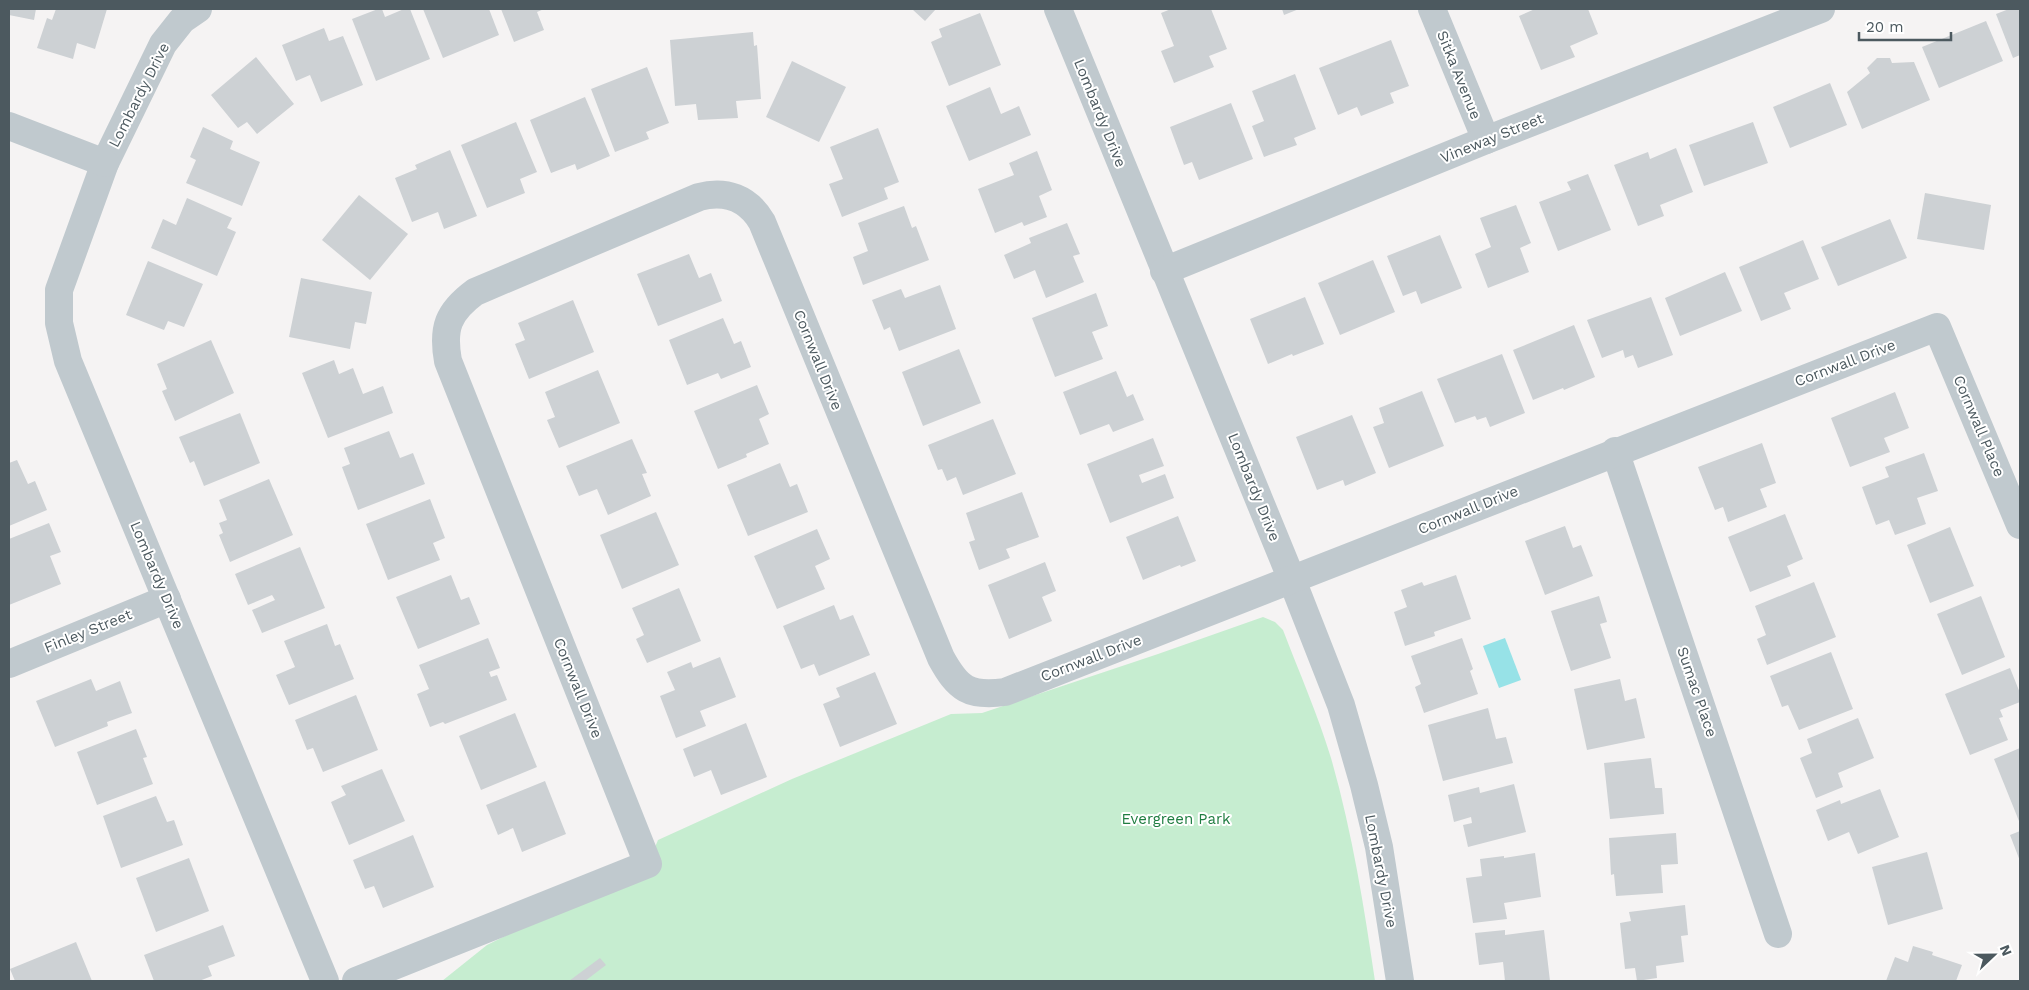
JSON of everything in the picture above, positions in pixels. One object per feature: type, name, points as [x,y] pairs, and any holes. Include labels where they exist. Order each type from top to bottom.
[{"type":"street","name":"Lombardy Drive","points":[[198,9],[182,20],[163,44],[105,164],[59,290],[59,323],[68,361],[325,981]]},
{"type":"street","name":"Lombardy Drive","points":[[1058,9],[1292,580],[1341,705],[1364,785],[1384,876],[1400,981]]},
{"type":"street","name":"Sitka Avenue","points":[[1432,9],[1486,140]]},
{"type":"street","name":"Vineway Street","points":[[1164,271],[1486,140],[1814,10]]},
{"type":"street","name":"Lombardy Drive","points":[[9,126],[105,164]]},
{"type":"street","name":"Cornwall Drive","points":[[356,981],[648,864],[448,361],[445,331],[454,310],[475,292],[699,197],[710,194],[735,196],[755,210],[762,222],[941,658],[951,677],[961,686],[973,692],[988,694],[1005,692],[1615,451],[1937,328]]},
{"type":"street","name":"Cornwall Place","points":[[1937,328],[2020,525]]},
{"type":"street","name":"Sumac Place","points":[[1615,451],[1778,934]]},
{"type":"street","name":"Finley Street","points":[[9,664],[167,598]]},
{"type":"green space","name":"Evergreen Park","points":[[1263,617],[1275,622],[1283,630],[1331,758],[1351,841],[1375,981],[442,981],[487,945],[648,864],[658,840],[792,779],[951,714],[982,713]]},
{"type":"water","points":[[1505,638],[1521,680],[1499,688],[1483,646]]},
{"type":"building","points":[[9,9],[36,9],[34,20],[9,15]]},
{"type":"building","points":[[56,9],[107,9],[95,49],[77,43],[73,59],[37,48],[47,18],[52,20]]},
{"type":"building","points":[[382,9],[385,17],[404,9],[410,9],[430,59],[376,81],[352,19]]},
{"type":"building","points":[[423,9],[489,9],[499,35],[443,58]]},
{"type":"building","points":[[501,9],[544,9],[537,12],[544,30],[514,42]]},
{"type":"building","points":[[912,9],[936,9],[925,21]]},
{"type":"building","points":[[1171,9],[1211,9],[1227,49],[1209,56],[1214,67],[1174,83],[1161,51],[1174,46],[1161,13]]},
{"type":"building","points":[[1282,9],[1299,9],[1284,15]]},
{"type":"building","points":[[1535,9],[1588,9],[1598,34],[1570,46],[1575,57],[1541,70],[1519,16]]},
{"type":"building","points":[[2009,9],[2020,9],[2020,55],[2013,58],[1996,14]]},
{"type":"building","points":[[980,13],[1001,65],[949,86],[931,42],[942,37],[939,29]]},
{"type":"building","points":[[1986,21],[2003,61],[1939,88],[1922,47]]},
{"type":"building","points":[[324,28],[329,41],[343,36],[363,85],[321,102],[310,75],[296,81],[282,45]]},
{"type":"building","points":[[753,32],[754,46],[757,45],[761,99],[736,101],[738,118],[698,120],[696,104],[675,106],[670,40]]},
{"type":"building","points":[[1391,40],[1409,86],[1390,93],[1394,103],[1361,116],[1357,107],[1338,115],[1319,68]]},
{"type":"building","points":[[256,57],[294,104],[257,134],[247,122],[238,128],[211,95]]},
{"type":"building","points":[[1877,58],[1890,58],[1892,63],[1914,62],[1930,100],[1862,129],[1847,92],[1870,73],[1867,68]]},
{"type":"building","points":[[792,61],[846,87],[819,142],[766,117]]},
{"type":"building","points":[[647,67],[669,123],[646,132],[649,139],[615,152],[591,89]]},
{"type":"building","points":[[1295,74],[1316,129],[1294,138],[1297,145],[1264,157],[1252,126],[1264,121],[1252,91]]},
{"type":"building","points":[[1830,83],[1847,125],[1790,148],[1773,107]]},
{"type":"building","points":[[990,87],[1001,114],[1019,106],[1031,135],[969,161],[946,106]]},
{"type":"building","points":[[585,97],[610,156],[577,170],[575,164],[551,173],[530,120]]},
{"type":"building","points":[[1231,103],[1253,159],[1199,180],[1192,162],[1184,165],[1170,127]]},
{"type":"building","points":[[516,122],[537,172],[520,179],[525,193],[487,208],[461,145]]},
{"type":"building","points":[[1753,122],[1768,163],[1704,186],[1689,145]]},
{"type":"building","points":[[203,127],[233,141],[230,149],[260,162],[242,206],[186,183],[196,160],[190,157]]},
{"type":"building","points":[[878,128],[899,182],[884,188],[888,199],[842,217],[829,184],[843,179],[830,147]]},
{"type":"building","points":[[1676,148],[1693,192],[1660,205],[1664,216],[1638,226],[1614,165],[1648,152],[1650,159]]},
{"type":"building","points":[[450,150],[477,216],[444,229],[438,212],[412,222],[395,178],[417,169],[415,165]]},
{"type":"building","points":[[1037,151],[1052,190],[1039,196],[1047,217],[1024,226],[1022,222],[995,233],[978,189],[1014,175],[1009,163]]},
{"type":"building","points":[[1588,174],[1611,230],[1558,251],[1539,202],[1571,190],[1567,182]]},
{"type":"building","points":[[1925,193],[1991,205],[1984,250],[1917,239]]},
{"type":"building","points":[[359,195],[408,234],[370,280],[322,240]]},
{"type":"building","points":[[187,198],[232,218],[227,228],[236,232],[217,276],[151,248],[163,219],[176,225]]},
{"type":"building","points":[[1516,205],[1531,243],[1520,248],[1529,272],[1488,288],[1475,254],[1491,247],[1480,218]]},
{"type":"building","points":[[904,206],[912,228],[916,226],[929,260],[863,285],[853,257],[868,251],[858,223]]},
{"type":"building","points":[[1890,219],[1907,258],[1838,286],[1821,247]]},
{"type":"building","points":[[1067,223],[1080,254],[1073,256],[1084,282],[1046,298],[1035,270],[1014,279],[1004,255],[1031,243],[1029,238]]},
{"type":"building","points":[[1440,235],[1462,288],[1421,304],[1416,291],[1403,296],[1387,256]]},
{"type":"building","points":[[1803,240],[1819,279],[1784,293],[1791,309],[1761,321],[1739,267]]},
{"type":"building","points":[[689,254],[699,278],[711,273],[722,301],[658,326],[637,274]]},
{"type":"building","points":[[1373,260],[1395,312],[1340,335],[1318,283]]},
{"type":"building","points":[[148,261],[203,284],[184,327],[168,321],[164,330],[126,315]]},
{"type":"building","points":[[1725,272],[1742,311],[1680,336],[1665,298]]},
{"type":"building","points":[[301,278],[372,292],[366,324],[355,322],[350,349],[289,337]]},
{"type":"building","points":[[940,285],[956,329],[899,351],[890,327],[884,330],[872,300],[901,289],[905,298]]},
{"type":"building","points":[[1096,293],[1108,326],[1092,332],[1103,359],[1055,377],[1032,318]]},
{"type":"building","points":[[1305,297],[1324,344],[1268,364],[1250,319]]},
{"type":"building","points":[[1651,297],[1673,355],[1638,368],[1633,355],[1625,358],[1623,350],[1602,358],[1587,320]]},
{"type":"building","points":[[573,300],[594,352],[529,379],[515,344],[525,340],[518,323]]},
{"type":"building","points":[[723,318],[734,344],[741,341],[751,367],[721,379],[718,373],[687,385],[669,340]]},
{"type":"building","points":[[1574,325],[1595,377],[1533,400],[1513,350]]},
{"type":"building","points":[[211,340],[234,393],[175,421],[162,391],[167,389],[157,364]]},
{"type":"building","points":[[959,349],[981,403],[923,426],[902,372]]},
{"type":"building","points":[[1502,354],[1525,413],[1490,427],[1486,417],[1477,420],[1475,416],[1455,423],[1437,379]]},
{"type":"building","points":[[334,360],[339,374],[353,368],[363,394],[383,386],[393,413],[328,438],[302,373]]},
{"type":"building","points":[[598,370],[620,423],[559,448],[547,420],[555,417],[545,392]]},
{"type":"building","points":[[1116,371],[1127,397],[1133,394],[1144,420],[1113,432],[1109,424],[1080,435],[1063,392]]},
{"type":"building","points":[[757,385],[769,414],[759,419],[769,444],[746,454],[747,457],[718,469],[694,411]]},
{"type":"building","points":[[1422,391],[1444,446],[1389,468],[1373,427],[1384,423],[1379,408]]},
{"type":"building","points":[[1895,392],[1909,428],[1884,438],[1890,452],[1850,467],[1831,418]]},
{"type":"building","points":[[240,413],[260,463],[204,486],[194,461],[190,463],[179,437]]},
{"type":"building","points":[[1352,415],[1376,473],[1345,486],[1343,480],[1317,490],[1296,437]]},
{"type":"building","points":[[993,419],[1016,474],[963,495],[956,477],[947,481],[942,469],[938,470],[928,445]]},
{"type":"building","points":[[389,431],[400,458],[413,453],[425,484],[358,510],[342,467],[350,464],[344,448]]},
{"type":"building","points":[[1153,438],[1164,466],[1139,475],[1142,483],[1165,474],[1174,498],[1110,523],[1087,464]]},
{"type":"building","points":[[632,439],[647,473],[642,474],[651,496],[608,515],[597,489],[579,496],[566,466]]},
{"type":"building","points":[[1762,443],[1776,483],[1760,489],[1767,507],[1728,522],[1723,507],[1715,510],[1698,467]]},
{"type":"building","points":[[1924,453],[1938,491],[1917,498],[1926,524],[1895,535],[1889,520],[1876,525],[1862,487],[1889,477],[1885,467]]},
{"type":"building","points":[[17,460],[28,484],[35,481],[47,510],[9,526],[9,463]]},
{"type":"building","points":[[780,463],[790,487],[797,484],[808,512],[748,536],[727,485]]},
{"type":"building","points":[[269,479],[293,535],[230,562],[219,535],[223,533],[219,523],[227,520],[219,500]]},
{"type":"building","points":[[1022,492],[1039,537],[1006,549],[1010,558],[979,570],[969,542],[975,540],[966,513]]},
{"type":"building","points":[[430,499],[445,538],[433,543],[440,560],[388,580],[366,524]]},
{"type":"building","points":[[656,512],[679,565],[622,589],[600,535]]},
{"type":"building","points":[[1785,514],[1803,559],[1787,566],[1791,576],[1750,592],[1728,537]]},
{"type":"building","points":[[1178,516],[1196,561],[1181,567],[1180,565],[1143,580],[1126,537]]},
{"type":"building","points":[[49,523],[61,552],[50,556],[61,584],[9,605],[9,539]]},
{"type":"building","points":[[1565,526],[1573,548],[1581,545],[1593,576],[1545,595],[1525,541]]},
{"type":"building","points":[[1950,527],[1974,586],[1930,603],[1907,545]]},
{"type":"building","points":[[817,529],[830,559],[815,566],[825,589],[777,609],[754,556]]},
{"type":"building","points":[[300,547],[325,608],[262,633],[252,610],[275,600],[272,595],[248,605],[235,574]]},
{"type":"building","points":[[1045,562],[1056,591],[1042,597],[1052,621],[1009,639],[988,585]]},
{"type":"building","points":[[451,575],[461,600],[469,597],[480,624],[418,649],[396,597]]},
{"type":"building","points":[[1456,575],[1471,619],[1434,632],[1435,636],[1405,646],[1394,612],[1407,607],[1401,590],[1422,582],[1424,586]]},
{"type":"building","points":[[1814,582],[1836,637],[1767,665],[1757,639],[1766,635],[1755,606]]},
{"type":"building","points":[[679,588],[701,641],[647,663],[636,639],[644,635],[632,608]]},
{"type":"building","points":[[1599,596],[1607,622],[1600,624],[1611,658],[1571,671],[1551,611]]},
{"type":"building","points":[[1981,596],[2005,657],[1962,675],[1937,614]]},
{"type":"building","points":[[834,605],[840,620],[853,615],[870,655],[819,676],[814,664],[801,669],[783,626]]},
{"type":"building","points":[[327,624],[335,646],[340,644],[354,679],[289,705],[276,675],[295,667],[284,641]]},
{"type":"building","points":[[488,638],[500,668],[489,672],[491,677],[497,675],[507,700],[445,724],[443,722],[430,727],[417,694],[429,689],[419,665]]},
{"type":"building","points":[[1462,638],[1473,669],[1470,671],[1478,694],[1424,713],[1415,687],[1421,684],[1411,656]]},
{"type":"building","points":[[1831,652],[1853,709],[1799,730],[1788,705],[1782,707],[1770,676]]},
{"type":"building","points":[[720,657],[736,697],[700,711],[706,726],[676,738],[660,696],[675,690],[667,672],[691,662],[693,668]]},
{"type":"building","points":[[2010,668],[2020,693],[2020,702],[2000,710],[2003,717],[1999,718],[2008,740],[1970,755],[1945,694]]},
{"type":"building","points":[[875,672],[897,724],[840,747],[823,704],[840,697],[836,688]]},
{"type":"building","points":[[91,679],[96,691],[120,681],[132,713],[107,722],[108,726],[55,747],[36,701]]},
{"type":"building","points":[[1620,679],[1625,701],[1636,698],[1645,738],[1587,750],[1574,689]]},
{"type":"building","points":[[356,695],[378,750],[323,772],[313,748],[307,750],[295,720]]},
{"type":"building","points":[[1488,708],[1496,739],[1506,737],[1513,763],[1443,781],[1428,725]]},
{"type":"building","points":[[515,713],[537,767],[481,790],[459,736]]},
{"type":"building","points":[[1858,718],[1874,758],[1838,773],[1843,787],[1816,798],[1800,758],[1812,753],[1807,739]]},
{"type":"building","points":[[746,723],[767,777],[721,795],[711,770],[694,777],[683,749]]},
{"type":"building","points":[[136,729],[147,757],[143,758],[153,784],[97,805],[77,752]]},
{"type":"building","points":[[2020,748],[2020,820],[2019,821],[1994,759]]},
{"type":"building","points":[[1651,758],[1655,788],[1662,788],[1664,814],[1610,819],[1604,763]]},
{"type":"building","points":[[382,769],[405,821],[349,845],[331,802],[346,795],[341,786]]},
{"type":"building","points":[[545,781],[566,834],[522,852],[513,828],[498,835],[486,805]]},
{"type":"building","points":[[1514,784],[1526,832],[1468,847],[1463,825],[1472,823],[1471,817],[1454,822],[1448,795],[1479,787],[1480,793]]},
{"type":"building","points":[[1880,789],[1899,837],[1858,854],[1849,832],[1828,841],[1816,810],[1840,800],[1841,804]]},
{"type":"building","points":[[156,796],[167,822],[174,820],[183,845],[121,868],[103,816]]},
{"type":"building","points":[[2020,831],[2020,861],[2010,835]]},
{"type":"building","points":[[1676,833],[1678,864],[1661,865],[1663,893],[1616,896],[1614,874],[1611,875],[1609,838]]},
{"type":"building","points":[[413,835],[434,887],[383,908],[374,886],[365,889],[353,860]]},
{"type":"building","points":[[1927,852],[1943,909],[1888,925],[1872,867]]},
{"type":"building","points":[[1535,853],[1541,897],[1504,903],[1507,919],[1473,923],[1466,878],[1482,876],[1480,859],[1504,856],[1504,858]]},
{"type":"building","points":[[189,858],[209,911],[156,932],[136,878]]},
{"type":"building","points":[[1685,905],[1688,935],[1681,936],[1684,962],[1656,966],[1657,978],[1637,981],[1635,968],[1625,969],[1620,923],[1631,921],[1629,912]]},
{"type":"building","points":[[223,925],[235,956],[208,966],[212,976],[199,981],[154,981],[144,955]]},
{"type":"building","points":[[1505,930],[1505,935],[1544,930],[1550,981],[1505,981],[1503,962],[1479,965],[1475,933]]},
{"type":"building","points":[[76,942],[92,981],[15,981],[10,969]]},
{"type":"building","points":[[1913,946],[1933,952],[1932,955],[1962,965],[1956,981],[1886,981],[1895,957],[1908,962]]},
{"type":"building","points":[[600,958],[606,965],[585,981],[569,981]]}]
